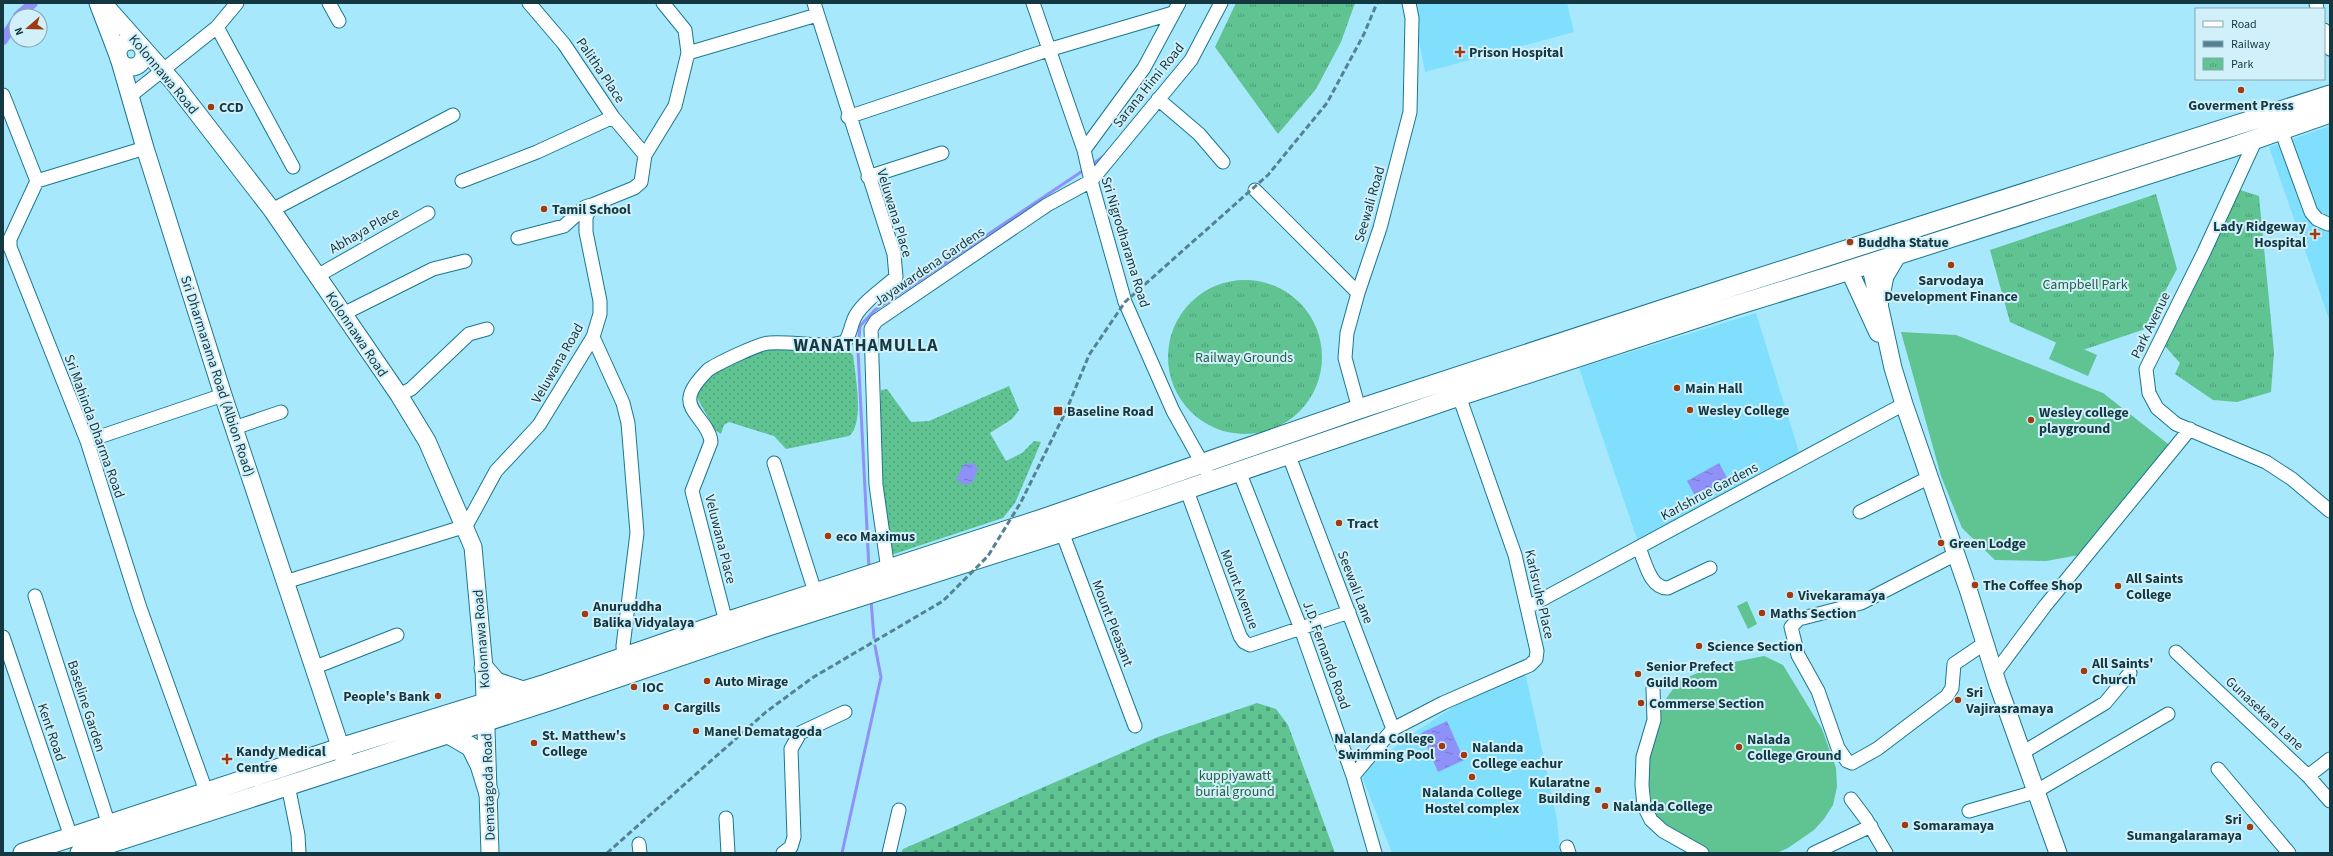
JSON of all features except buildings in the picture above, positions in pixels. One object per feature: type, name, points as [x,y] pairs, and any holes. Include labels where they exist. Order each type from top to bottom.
[{"type":"highway","points":[[23,853],[76,845],[288,785],[486,721],[1045,518],[1202,463],[1864,244],[2330,95]]},
{"type":"highway","points":[[76,845],[109,825],[206,791],[523,691],[815,592],[873,581],[1062,532],[1186,488],[1289,456],[1460,396],[2256,139],[2330,113]]},
{"type":"highway","points":[[1879,301],[1884,276],[1897,254]]},
{"type":"highway","points":[[484,668],[496,682],[523,691]]},
{"type":"highway","points":[[447,733],[471,747],[480,765],[489,794]]},
{"type":"main road","name":"Sri Dharmarama Road (Albion Road)","points":[[98,3],[119,58],[129,97],[223,395],[346,766]]},
{"type":"main road","name":"Kolonnawa Road","points":[[103,3],[162,70],[272,210],[399,395],[427,441],[466,526],[473,547],[484,668],[486,721]]},
{"type":"main road","points":[[119,58],[127,67],[136,67],[144,57],[140,45]]},
{"type":"main road","points":[[1870,263],[1893,368],[1904,404],[1956,554],[2035,792],[2058,853]]},
{"type":"main road","points":[[1849,270],[1893,368]]},
{"type":"main road","name":"Dematagoda Road","points":[[486,721],[490,853]]},
{"type":"street","points":[[129,97],[217,27],[237,3]]},
{"type":"street","points":[[330,3],[339,21]]},
{"type":"street","name":"Palitha Place","points":[[529,3],[564,44],[613,117],[645,154]]},
{"type":"street","points":[[518,238],[564,226],[585,207],[634,188],[641,182],[645,154],[675,106],[688,53],[685,30],[663,3]]},
{"type":"street","name":"Sri Nigrodharama Road","points":[[1033,3],[1048,50],[1085,153],[1090,178],[1125,302],[1173,411],[1212,480]]},
{"type":"street","name":"Sarana Himi Road","points":[[1090,178],[1191,60],[1221,3]]},
{"type":"street","name":"Seewali Road","points":[[1359,410],[1345,358],[1347,333],[1358,293],[1380,228],[1410,112],[1412,18],[1409,3]]},
{"type":"street","points":[[688,53],[815,6]]},
{"type":"street","name":"Veluwana Place","points":[[726,622],[692,491],[711,442],[711,435],[706,426],[691,406],[690,398],[694,388],[709,370],[756,346],[768,343],[831,344],[845,342],[850,335],[856,316],[866,304],[896,277],[894,254],[848,117],[815,6]]},
{"type":"street","points":[[848,117],[1176,8]]},
{"type":"street","points":[[1085,153],[1144,68],[1176,8]]},
{"type":"street","points":[[217,27],[294,167]]},
{"type":"street","points":[[2325,33],[2330,49]]},
{"type":"street","points":[[3,95],[37,181],[145,148]]},
{"type":"street","points":[[1158,99],[1199,134],[1223,162]]},
{"type":"street","points":[[272,210],[453,115]]},
{"type":"street","points":[[462,181],[537,152],[613,117]]},
{"type":"street","points":[[2282,130],[2311,212],[2317,220],[2328,224]]},
{"type":"street","name":"Park Avenue","points":[[2256,139],[2204,252],[2146,369],[2149,393],[2157,408],[2176,424],[2266,462],[2292,479],[2330,511]]},
{"type":"street","points":[[868,177],[942,154]]},
{"type":"street","name":"Jayawardena Gardens","points":[[873,581],[876,485],[871,329],[876,321],[1047,205],[1090,178]]},
{"type":"street","name":"Sri Mahinda Dharma Road","points":[[37,181],[10,239],[10,247],[87,441],[145,622],[206,791]]},
{"type":"street","points":[[1255,190],[1358,293]]},
{"type":"street","name":"Veluwana Road","points":[[466,526],[496,471],[539,424],[594,337],[600,314],[600,300],[586,232],[586,217],[592,204]]},
{"type":"street","name":"Abhaya Place","points":[[317,276],[428,213]]},
{"type":"street","points":[[1864,244],[1870,263]]},
{"type":"street","points":[[1843,252],[1849,270]]},
{"type":"street","points":[[343,314],[433,269],[464,261]]},
{"type":"street","points":[[399,395],[411,389],[469,334],[487,329]]},
{"type":"street","points":[[594,337],[623,403],[628,423],[637,533],[623,646],[624,657]]},
{"type":"street","points":[[87,441],[223,395]]},
{"type":"street","name":"Karlsruhe Place","points":[[1353,776],[1393,729],[1444,703],[1530,666],[1536,659],[1537,651],[1515,555],[1460,396]]},
{"type":"street","name":"Karlshrue Gardens","points":[[1528,607],[1904,404]]},
{"type":"street","points":[[234,428],[281,412]]},
{"type":"street","points":[[1995,673],[2045,606],[2190,429]]},
{"type":"street","name":"Seewali Lane","points":[[1289,456],[1393,729]]},
{"type":"street","points":[[774,463],[815,592]]},
{"type":"street","name":"J.D. Fernando Road","points":[[1240,471],[1301,629],[1353,776],[1375,853]]},
{"type":"street","points":[[1860,512],[1930,477]]},
{"type":"street","name":"Mount Avenue","points":[[1186,488],[1240,636],[1244,642],[1250,645],[1349,612]]},
{"type":"street","points":[[285,582],[426,537],[466,526]]},
{"type":"street","name":"Mount Pleasant","points":[[1062,532],[1135,726]]},
{"type":"street","points":[[1639,548],[1655,584],[1662,589],[1668,588],[1710,568]]},
{"type":"street","points":[[1956,554],[1861,603],[1794,622],[1791,627],[1798,655],[1818,691],[1838,748],[1847,761],[1852,763],[1877,749],[1947,696],[1952,688],[1954,664],[1985,642]]},
{"type":"street","name":"Baseline Garden","points":[[35,596],[109,825]]},
{"type":"street","points":[[313,668],[397,635]]},
{"type":"street","name":"Kent Road","points":[[3,637],[76,845]]},
{"type":"street","name":"Gunasekara Lane","points":[[2176,652],[2308,776],[2330,801]]},
{"type":"street","points":[[2022,753],[2105,703],[2130,673]]},
{"type":"street","points":[[1653,688],[1654,720],[1643,757],[1642,785],[1644,806],[1651,820],[1663,831],[1702,853]]},
{"type":"street","points":[[783,853],[791,846],[794,837],[791,749],[800,733],[845,712]]},
{"type":"street","points":[[1969,811],[2035,792],[2168,714]]},
{"type":"street","points":[[2308,776],[2330,759]]},
{"type":"street","points":[[2218,769],[2289,853]]},
{"type":"street","points":[[288,785],[298,835],[299,853]]},
{"type":"street","points":[[1851,799],[1871,826],[1886,853]]},
{"type":"street","points":[[889,853],[898,810]]},
{"type":"street","points":[[726,818],[728,853]]},
{"type":"street","points":[[1814,853],[1871,826]]},
{"type":"shaded area","name":"Prison Hospital","points":[[1416,3],[1567,3],[1574,32],[1425,72],[1416,26]]},
{"type":"shaded area","name":"Lady Ridgeway Hospital","points":[[2330,126],[2330,322],[2269,147]]},
{"type":"shaded area","name":"Wesley College","points":[[1756,313],[1799,452],[1638,542],[1579,368]]},
{"type":"shaded area","name":"Nalanda College eachur","points":[[1526,676],[1557,819],[1560,853],[1392,853],[1361,774],[1409,736],[1458,704]]},
{"type":"green space","points":[[1236,3],[1355,3],[1341,42],[1316,89],[1278,134],[1215,47]]},
{"type":"green space","points":[[2237,189],[2259,196],[2274,352],[2271,392],[2237,402],[2213,400],[2175,374],[2180,363],[2163,344]]},
{"type":"green space","name":"Campbell Park","points":[[2156,194],[2177,269],[2145,329],[2077,352],[2010,322],[1990,250]]},
{"type":"green space","name":"Railway Grounds","points":[[1237,280],[1253,280],[1275,286],[1300,302],[1316,327],[1321,342],[1321,372],[1316,387],[1300,412],[1288,421],[1267,431],[1253,434],[1237,434],[1223,431],[1209,425],[1196,417],[1185,406],[1171,379],[1168,365],[1168,349],[1171,335],[1177,321],[1185,308],[1196,297],[1223,283]]},
{"type":"green space","name":"Wesley college playground","points":[[1901,332],[1956,335],[2103,393],[2172,447],[2085,554],[2046,561],[1995,560],[1962,528],[1941,476]]},
{"type":"green space","points":[[2058,338],[2097,355],[2088,376],[2049,359]]},
{"type":"green space","points":[[771,345],[845,348],[853,355],[858,410],[854,430],[849,436],[786,449],[774,436],[729,422],[724,425],[721,434],[715,430],[695,394],[714,370]]},
{"type":"green space","points":[[1009,386],[1019,410],[1012,419],[990,433],[1006,461],[1022,453],[1034,441],[1041,442],[1015,503],[1003,518],[894,554],[889,551],[880,463],[881,390],[887,389],[911,422],[929,421]]},
{"type":"green space","points":[[1747,601],[1757,624],[1748,629],[1737,606]]},
{"type":"green space","name":"Nalada College Ground","points":[[1764,656],[1783,665],[1822,729],[1836,768],[1837,787],[1833,805],[1824,819],[1814,830],[1788,848],[1777,853],[1709,853],[1658,820],[1653,810],[1649,786],[1648,756],[1656,721],[1665,700],[1679,681],[1714,666]]},
{"type":"green space","name":"kuppiyawatt burial ground","points":[[1257,703],[1276,709],[1288,725],[1335,853],[901,853],[903,849],[1158,737]]},
{"type":"water","points":[[973,463],[978,469],[973,482],[965,485],[956,480],[964,464]]},
{"type":"water","points":[[1719,463],[1730,483],[1698,501],[1687,481]]},
{"type":"water","name":"Nalanda College Swimming Pool","points":[[1447,721],[1464,760],[1438,772],[1421,733]]},
{"type":"waterway","points":[[27,8],[33,3]]},
{"type":"waterway","points":[[3,40],[8,32]]},
{"type":"waterway","points":[[1090,166],[1104,156]]},
{"type":"waterway","points":[[869,569],[858,351],[860,326],[875,310],[1084,170]]},
{"type":"waterway","points":[[871,600],[874,638]]},
{"type":"waterway","points":[[842,853],[881,677],[875,646]]},
{"type":"railway","points":[[607,853],[766,712],[812,678],[943,601],[988,556],[1021,502],[1066,411],[1089,355],[1125,302],[1268,175],[1327,103],[1364,34],[1377,3]]},
{"type":"place","name":"Prison Hospital","points":[[1460,52]]},
{"type":"place","name":"Goverment Press","points":[[2241,90]]},
{"type":"place","name":"CCD","points":[[211,107]]},
{"type":"place","name":"Tamil School","points":[[544,209]]},
{"type":"place","name":"Lady Ridgeway Hospital","points":[[2315,234]]},
{"type":"place","name":"Buddha Statue","points":[[1850,242]]},
{"type":"place","name":"Sarvodaya Development Finance","points":[[1951,265]]},
{"type":"place","name":"Main Hall","points":[[1677,388]]},
{"type":"place","name":"Wesley College","points":[[1690,410]]},
{"type":"place","name":"Baseline Road","points":[[1058,411]]},
{"type":"place","name":"Wesley college playground","points":[[2031,420]]},
{"type":"place","name":"Tract","points":[[1339,523]]},
{"type":"place","name":"eco Maximus","points":[[828,536]]},
{"type":"place","name":"Green Lodge","points":[[1941,543]]},
{"type":"place","name":"The Coffee Shop","points":[[1975,585]]},
{"type":"place","name":"All Saints College","points":[[2118,586]]},
{"type":"place","name":"Vivekaramaya","points":[[1790,595]]},
{"type":"place","name":"Maths Section","points":[[1762,613]]},
{"type":"place","name":"Anuruddha Balika Vidyalaya","points":[[585,614]]},
{"type":"place","name":"Science Section","points":[[1699,646]]},
{"type":"place","name":"All Saints' Church","points":[[2084,671]]},
{"type":"place","name":"Senior Prefect Guild Room","points":[[1638,674]]},
{"type":"place","name":"Auto Mirage","points":[[707,681]]},
{"type":"place","name":"IOC","points":[[634,687]]},
{"type":"place","name":"People's Bank","points":[[438,696]]},
{"type":"place","name":"Sri Vajirasramaya","points":[[1958,700]]},
{"type":"place","name":"Commerse Section","points":[[1641,703]]},
{"type":"place","name":"Cargills","points":[[666,707]]},
{"type":"place","name":"Manel Dematagoda","points":[[696,731]]},
{"type":"place","name":"St. Matthew's College","points":[[534,743]]},
{"type":"place","name":"Nalanda College Swimming Pool","points":[[1442,746]]},
{"type":"place","name":"Nalada College Ground","points":[[1739,747]]},
{"type":"place","name":"Nalanda College eachur","points":[[1464,755]]},
{"type":"place","name":"Kandy Medical Centre","points":[[227,759]]},
{"type":"place","name":"Nalanda College Hostel complex","points":[[1472,777]]},
{"type":"place","name":"Kularatne Building","points":[[1598,790]]},
{"type":"place","name":"Nalanda College","points":[[1605,806]]},
{"type":"place","name":"Somaramaya","points":[[1905,825]]},
{"type":"place","name":"Sri Sumangalaramaya","points":[[2250,827]]},
{"type":"district","name":"WANATHAMULLA","points":[[866,345]]}]
